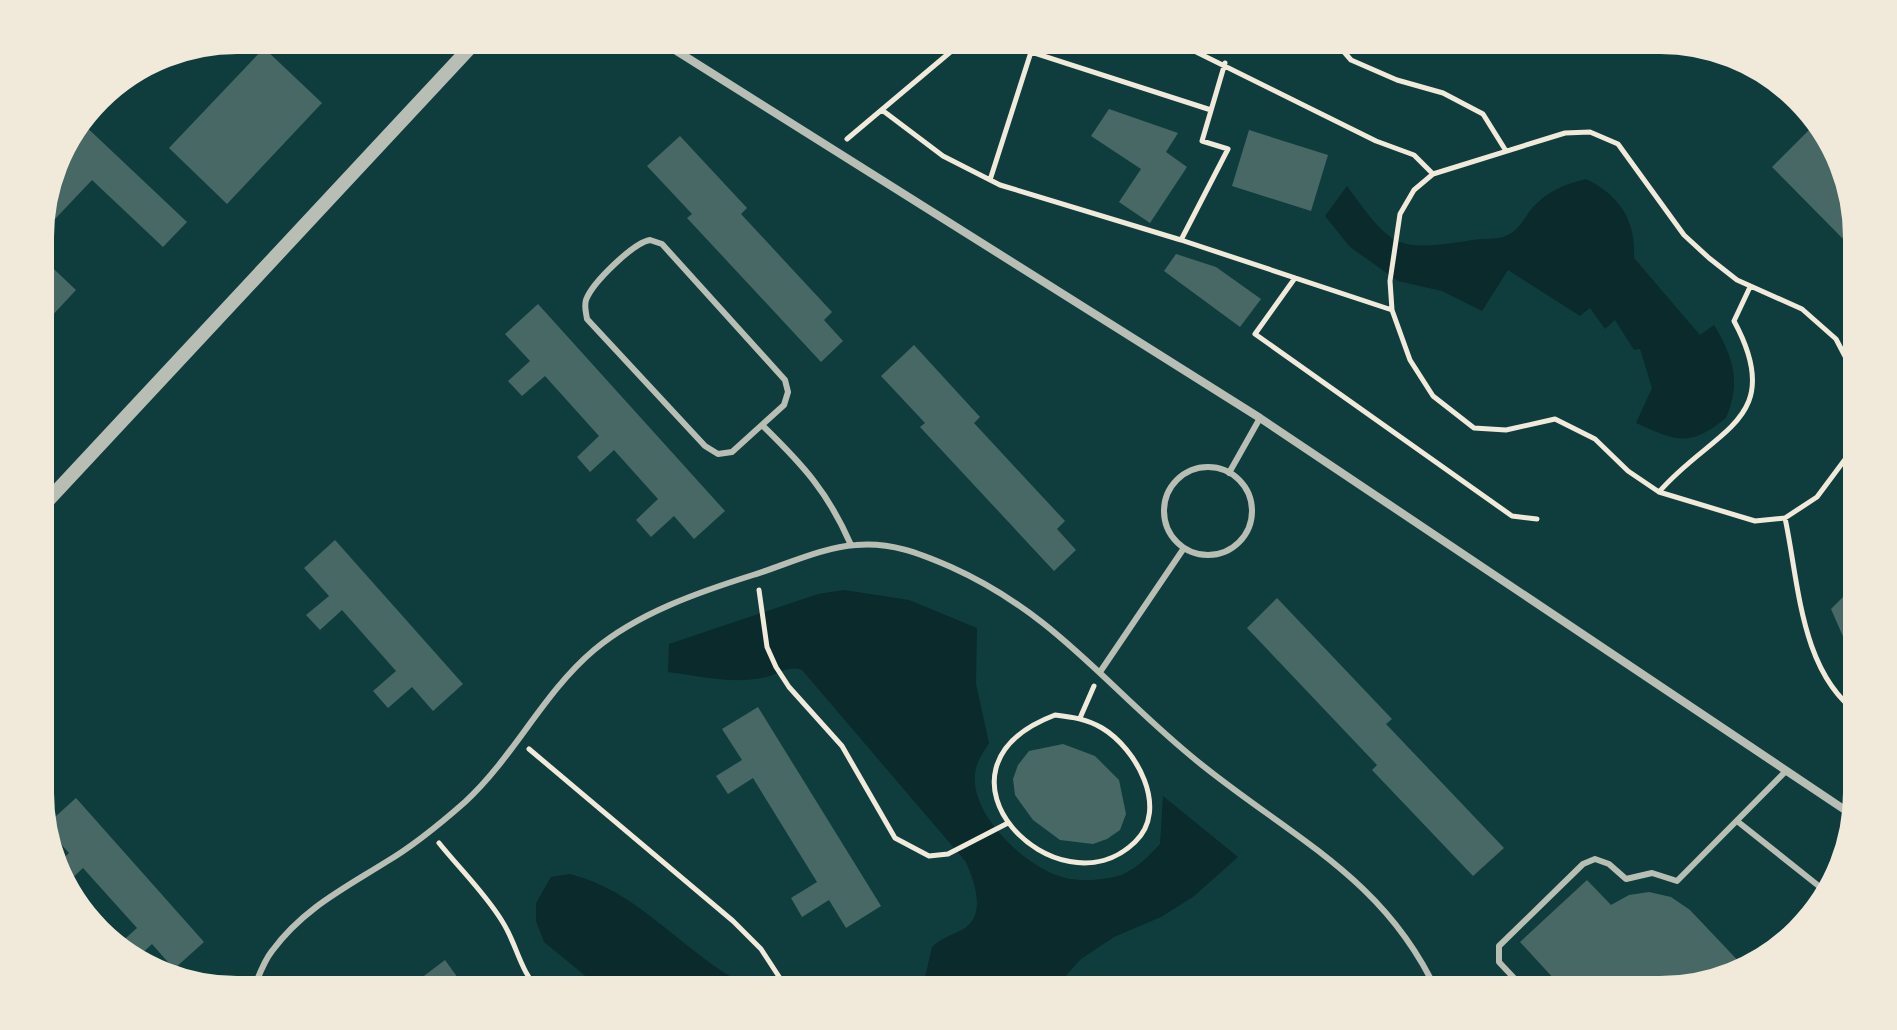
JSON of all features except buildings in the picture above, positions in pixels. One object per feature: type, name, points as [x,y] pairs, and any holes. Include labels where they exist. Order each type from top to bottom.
[{"type":"street","points":[[52,496],[466,52]]},
{"type":"street","points":[[678,52],[1260,418],[1844,809]]},
{"type":"lane","points":[[650,240],[662,244],[785,380],[788,392],[784,405],[762,425],[732,452],[718,454],[705,446],[587,319],[584,305],[590,291],[639,242],[650,240]]},
{"type":"lane","points":[[1229,473],[1260,418]]},
{"type":"lane","points":[[762,425],[803,465],[834,505],[851,545]]},
{"type":"lane","points":[[1215,467],[1229,473],[1248,493],[1251,521],[1245,534],[1236,544],[1211,555],[1184,548],[1166,524],[1167,495],[1186,472],[1215,467]]},
{"type":"lane","points":[[258,978],[269,954],[300,919],[334,891],[430,833],[473,794],[594,650],[628,627],[703,591],[851,545],[887,544],[920,553],[985,582],[1068,641],[1193,758],[1343,867],[1377,901],[1405,937],[1429,978]]},
{"type":"lane","points":[[1100,672],[1184,548]]},
{"type":"lane","points":[[1514,978],[1499,962],[1499,946],[1583,864],[1595,859],[1609,864],[1626,879],[1652,873],[1677,881],[1786,771]]},
{"type":"lane","points":[[1737,821],[1819,887]]},
{"type":"path","points":[[834,150],[950,52]]},
{"type":"path","points":[[990,180],[1031,52],[1211,110]]},
{"type":"path","points":[[1200,52],[1376,141],[1414,155],[1433,174]]},
{"type":"path","points":[[1344,52],[1351,60],[1397,80],[1443,93],[1483,114],[1506,151]]},
{"type":"path","points":[[1181,240],[1228,149],[1202,141],[1225,63]]},
{"type":"path","points":[[882,110],[943,156],[990,180],[1392,310]]},
{"type":"path","points":[[1845,356],[1836,339],[1802,309],[1750,287],[1727,272],[1684,235],[1618,144],[1590,132],[1565,133],[1433,174],[1414,190],[1400,214],[1390,281],[1392,310],[1410,360],[1433,396],[1474,428],[1506,430],[1555,419],[1595,439],[1628,471],[1659,492],[1755,521],[1785,518],[1817,497],[1845,459]]},
{"type":"path","points":[[1295,278],[1255,334],[1512,516],[1537,519]]},
{"type":"path","points":[[1659,492],[1683,464],[1739,422],[1755,382],[1747,346],[1734,321],[1750,287]]},
{"type":"path","points":[[1785,518],[1815,655],[1825,680],[1845,704]]},
{"type":"path","points":[[761,606],[767,647],[782,678],[842,746],[895,838],[929,856],[948,854],[1008,823]]},
{"type":"path","points":[[1080,718],[1100,672]]},
{"type":"path","points":[[1055,715],[1080,718],[1104,729],[1127,751],[1144,777],[1149,800],[1148,823],[1139,838],[1126,851],[1086,865],[1059,859],[1034,847],[1008,823],[994,796],[994,777],[1013,737],[1055,715]]},
{"type":"path","points":[[519,740],[733,921],[761,949],[782,978]]},
{"type":"path","points":[[430,833],[502,921],[527,978]]},
{"type":"water","points":[[1586,179],[1608,193],[1624,211],[1632,232],[1634,258],[1700,335],[1714,325],[1726,348],[1734,381],[1731,405],[1726,418],[1702,434],[1692,438],[1672,437],[1636,423],[1652,388],[1640,349],[1634,350],[1615,320],[1605,329],[1590,308],[1580,316],[1508,270],[1482,311],[1442,291],[1398,281],[1350,247],[1325,216],[1347,186],[1375,223],[1398,241],[1427,245],[1499,238],[1517,229],[1533,207],[1551,192]]},
{"type":"water","points":[[844,590],[909,600],[977,628],[976,684],[989,743],[977,765],[975,782],[979,800],[1001,835],[1033,863],[1073,879],[1101,879],[1127,872],[1160,844],[1163,796],[1238,857],[1193,897],[1161,917],[1114,937],[1081,959],[1064,978],[925,978],[932,947],[969,925],[977,909],[973,880],[966,862],[802,670],[788,669],[766,677],[742,680],[668,672],[669,644],[818,594]]},
{"type":"water","points":[[570,874],[615,892],[733,978],[588,978],[544,942],[536,921],[536,903],[551,877]]}]
